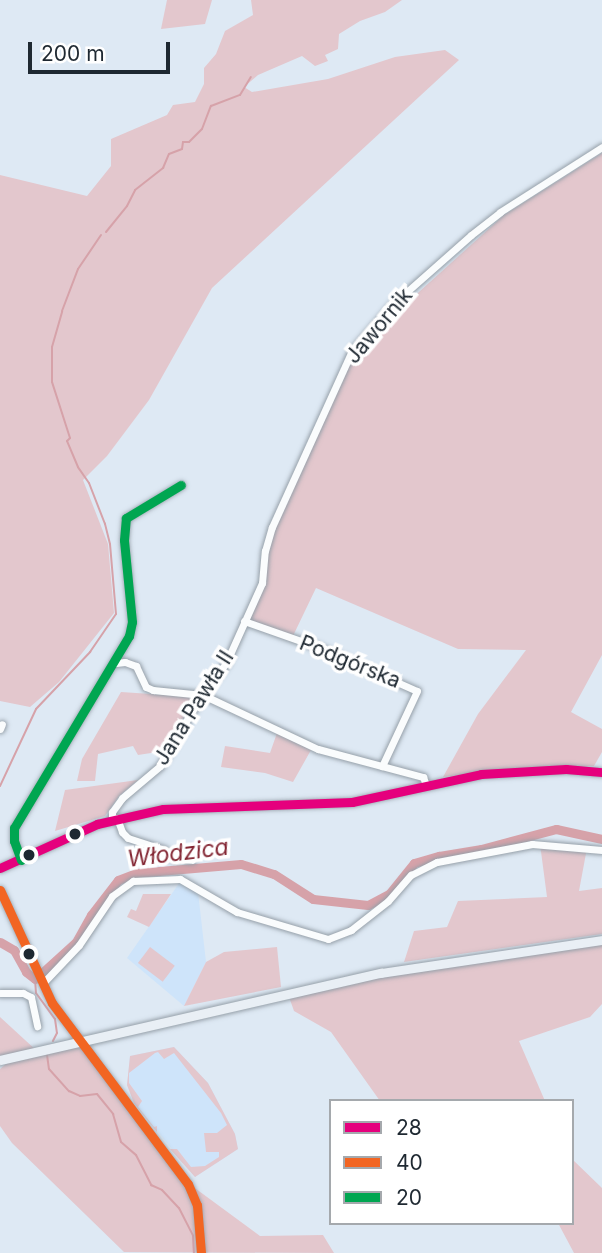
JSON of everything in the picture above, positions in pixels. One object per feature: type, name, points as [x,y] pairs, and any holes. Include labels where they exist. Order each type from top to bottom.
[{"type":"main road","points":[[0,1060],[381,973],[602,940]]},
{"type":"street","name":"Jawornik","points":[[244,621],[262,583],[265,551],[272,527],[352,351],[393,304],[471,235],[500,212],[602,147]]},
{"type":"street","points":[[21,860],[14,841],[15,828],[116,663],[132,622],[124,540],[126,518],[181,485]]},
{"type":"street","name":"Jana Pawła II","points":[[115,819],[112,812],[122,798],[158,769],[203,695],[223,669],[244,621]]},
{"type":"street","name":"Podgórska","points":[[244,621],[318,647],[417,691],[382,766]]},
{"type":"street","points":[[116,663],[132,663],[146,687],[153,690],[203,695],[318,749],[423,777],[426,785]]},
{"type":"street","points":[[0,868],[72,834],[115,819],[192,806],[352,802],[459,777],[524,771],[602,772]]},
{"type":"street","points":[[115,819],[128,838],[164,850],[174,858],[192,860]]},
{"type":"street","points":[[42,981],[79,945],[112,896],[133,881],[180,879],[237,912],[328,939],[351,930],[388,901],[411,876],[437,862],[532,845],[602,850]]},
{"type":"street","points":[[0,890],[52,1003],[188,1184],[197,1205],[201,1253]]},
{"type":"street","points":[[0,993],[23,993],[31,997],[37,1026]]},
{"type":"shaded area","points":[[167,0],[212,0],[205,24],[161,29]]},
{"type":"shaded area","points":[[251,0],[402,0],[385,12],[360,21],[339,34],[338,49],[325,55],[328,61],[315,66],[302,56],[258,75],[244,87],[252,92],[328,79],[395,57],[445,50],[459,60],[212,288],[149,400],[107,456],[83,480],[108,544],[114,613],[59,682],[30,707],[0,701],[0,175],[87,196],[111,166],[111,139],[167,115],[173,105],[195,102],[204,84],[204,68],[216,54],[225,31],[253,15]]},
{"type":"shaded area","points":[[602,153],[602,655],[571,712],[602,729],[602,752],[594,766],[519,768],[443,777],[478,714],[526,650],[458,649],[316,588],[292,638],[244,621],[262,583],[265,551],[345,363],[358,357],[388,320],[504,215]]},
{"type":"shaded area","points":[[121,692],[196,697],[164,751],[138,755],[133,746],[98,754],[95,781],[77,781],[82,759]]},
{"type":"shaded area","points":[[277,733],[311,750],[293,782],[265,773],[221,767],[225,746],[270,753]]},
{"type":"shaded area","points":[[138,780],[119,796],[105,816],[55,831],[65,790]]},
{"type":"shaded area","points":[[540,844],[587,848],[579,891],[602,888],[602,934],[404,962],[414,931],[447,927],[458,901],[547,897]]},
{"type":"shaded area","points":[[180,882],[198,892],[206,962],[184,1006],[127,958]]},
{"type":"shaded area","points":[[143,894],[171,894],[149,927],[127,917],[131,909],[136,911]]},
{"type":"shaded area","points":[[602,941],[602,1004],[590,1017],[519,1041],[544,1099],[379,1099],[331,1032],[294,1011],[288,994],[381,973]]},
{"type":"shaded area","points":[[150,947],[175,966],[163,982],[138,963]]},
{"type":"shaded area","points":[[277,947],[281,987],[184,1006],[206,962],[224,952]]},
{"type":"shaded area","points":[[0,1017],[37,1051],[80,1041],[188,1183],[260,1236],[323,1235],[334,1253],[124,1252],[12,1143],[0,1126],[0,1069],[14,1057],[0,1060]]},
{"type":"shaded area","points":[[174,1047],[208,1083],[235,1134],[238,1149],[195,1177],[134,1103],[127,1085],[130,1056]]},
{"type":"shaded area","points":[[174,1047],[208,1083],[235,1134],[238,1149],[195,1177],[170,1149],[177,1149],[191,1167],[205,1166],[219,1157],[219,1152],[206,1152],[204,1133],[217,1133],[227,1125],[221,1113],[174,1053],[164,1059],[158,1052],[155,1053],[129,1073],[129,1083],[142,1101],[138,1107],[154,1127],[157,1126],[157,1132],[134,1103],[127,1085],[130,1056]]},
{"type":"shaded area","points":[[574,1161],[602,1188],[602,1253],[574,1253],[559,1225],[574,1225]]},
{"type":"waterway","points":[[106,232],[127,206],[135,190],[163,168],[169,154],[182,149],[183,142],[189,142],[202,129],[211,106],[240,95],[251,77]]},
{"type":"waterway","points":[[0,786],[36,709],[90,652],[116,614],[110,544],[105,524],[89,483],[78,467],[67,441],[70,438],[52,382],[52,347],[62,311],[78,269],[101,235]]},
{"type":"waterway","name":"Włodzica","points":[[0,942],[14,950],[26,972],[35,979],[76,942],[91,915],[118,880],[136,873],[241,864],[274,874],[313,899],[368,905],[389,894],[414,863],[556,829],[602,839]]},
{"type":"waterway","points":[[35,979],[36,993],[55,1019],[57,1033],[53,1041]]},
{"type":"waterway","points":[[47,1055],[49,1069],[69,1091],[80,1096],[97,1094],[113,1114],[121,1142],[136,1155],[151,1185],[162,1190],[179,1208],[193,1236],[194,1253]]},
{"type":"transit line","name":"20","points":[[21,860],[14,841],[14,828],[129,636],[132,622],[124,540],[126,518],[181,485]]},
{"type":"transit line","name":"28","points":[[0,868],[97,824],[163,809],[352,802],[481,774],[566,769],[602,772]]},
{"type":"transit line","name":"40","points":[[0,890],[52,1003],[188,1184],[197,1205],[201,1253]]}]
